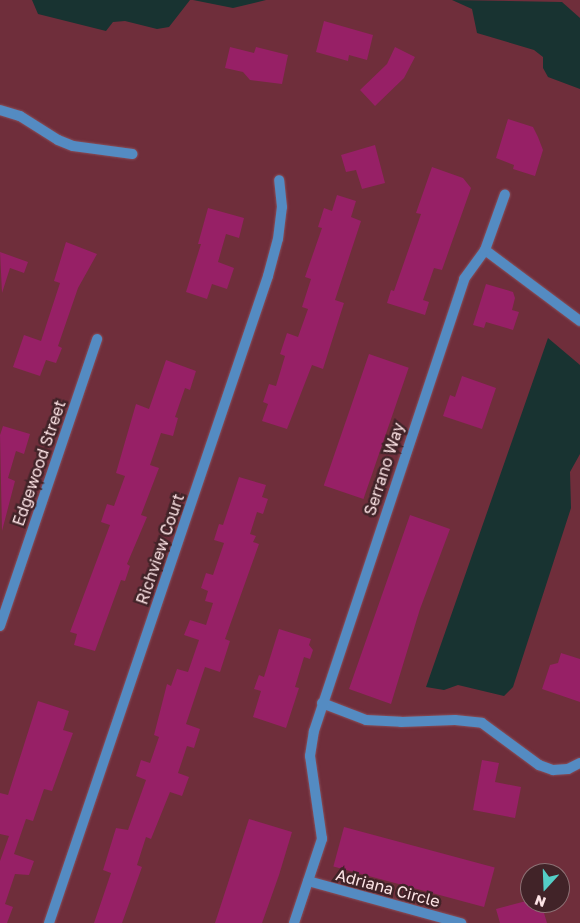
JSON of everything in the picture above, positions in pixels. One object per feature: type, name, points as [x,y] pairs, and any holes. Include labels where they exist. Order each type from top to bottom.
[{"type":"street","points":[[0,104],[58,140],[73,146],[132,154]]},
{"type":"street","name":"Richview Court","points":[[49,923],[268,276],[278,239],[282,207],[279,180]]},
{"type":"street","name":"Serrano Way","points":[[294,923],[322,839],[310,756],[322,704],[464,279],[485,250],[505,194]]},
{"type":"street","points":[[485,250],[580,321]]},
{"type":"street","name":"Edgewood Street","points":[[0,626],[97,339]]},
{"type":"street","points":[[322,704],[366,720],[401,722],[455,720],[482,723],[539,765],[553,770],[568,769],[580,764]]},
{"type":"street","name":"Adriana Circle","points":[[308,881],[460,923]]},
{"type":"water","points":[[32,0],[190,0],[169,27],[157,29],[125,21],[113,22],[106,31],[38,14]]},
{"type":"water","points":[[193,0],[266,0],[233,8]]},
{"type":"water","points":[[452,0],[562,2],[580,18],[580,89],[548,77],[543,68],[543,57],[534,50],[477,33],[472,9]]},
{"type":"water","points":[[548,338],[580,365],[580,454],[570,472],[571,508],[513,687],[504,696],[458,685],[444,690],[426,687]]},
{"type":"building","points":[[324,21],[373,35],[367,60],[349,55],[348,61],[316,52]]},
{"type":"building","points":[[230,47],[254,53],[256,47],[288,55],[282,84],[250,80],[243,72],[225,68]]},
{"type":"building","points":[[395,47],[415,57],[404,78],[375,106],[360,90],[387,64]]},
{"type":"building","points":[[508,119],[533,127],[538,137],[543,150],[535,176],[513,169],[514,165],[496,158]]},
{"type":"building","points":[[375,145],[385,183],[362,189],[356,170],[346,172],[341,155]]},
{"type":"building","points":[[432,167],[463,178],[471,188],[442,270],[434,268],[423,300],[429,302],[425,315],[387,303],[391,290],[394,291],[421,214],[416,213]]},
{"type":"building","points":[[337,195],[356,201],[351,217],[361,221],[335,300],[344,303],[323,369],[312,365],[287,429],[262,421],[268,404],[263,402],[269,384],[276,386],[285,356],[280,354],[287,333],[298,337],[308,309],[302,307],[311,279],[305,277],[322,228],[318,227],[324,208],[332,211]]},
{"type":"building","points":[[208,208],[244,218],[239,238],[226,234],[218,262],[234,268],[227,289],[212,284],[207,299],[186,292],[201,244],[198,244]]},
{"type":"building","points":[[66,242],[97,254],[78,288],[58,346],[62,348],[56,363],[46,360],[40,376],[13,367],[24,335],[41,341],[60,283],[54,281]]},
{"type":"building","points":[[0,252],[28,262],[24,273],[10,268],[2,293]]},
{"type":"building","points":[[486,284],[513,292],[515,298],[512,310],[519,312],[513,330],[486,322],[484,328],[473,325]]},
{"type":"building","points":[[369,354],[409,368],[363,499],[324,485]]},
{"type":"building","points":[[166,360],[196,371],[190,390],[185,388],[175,417],[178,418],[173,436],[161,433],[150,465],[159,468],[141,515],[147,517],[127,564],[130,566],[125,581],[121,580],[95,651],[74,645],[77,634],[70,632],[110,525],[101,522],[107,504],[114,506],[125,476],[116,473],[136,404],[149,409]]},
{"type":"building","points":[[462,376],[496,388],[482,429],[443,416],[450,395],[455,397]]},
{"type":"building","points":[[3,426],[30,434],[24,454],[16,451],[8,478],[15,481],[2,531],[0,435]]},
{"type":"building","points":[[239,477],[266,485],[262,497],[268,499],[263,514],[257,512],[250,534],[256,536],[253,542],[259,544],[225,639],[230,641],[220,672],[205,667],[186,724],[200,729],[194,748],[187,746],[178,773],[189,777],[182,796],[170,792],[151,839],[146,837],[137,865],[142,867],[122,923],[94,923],[111,873],[103,870],[116,828],[128,830],[146,780],[136,776],[141,760],[150,763],[159,737],[154,735],[167,684],[171,686],[177,669],[188,672],[199,640],[184,635],[190,620],[206,625],[213,603],[205,601],[208,591],[201,588],[206,573],[213,575],[224,543],[214,540],[219,524],[223,525]]},
{"type":"building","points":[[410,515],[450,529],[420,609],[391,704],[349,689]]},
{"type":"building","points":[[279,629],[311,639],[309,645],[313,650],[310,659],[304,657],[295,687],[299,688],[286,728],[253,717],[261,691],[254,689],[259,675],[264,677]]},
{"type":"building","points":[[561,653],[580,659],[580,702],[542,689],[550,665],[558,663]]},
{"type":"building","points":[[38,701],[69,711],[63,730],[73,733],[52,791],[44,789],[33,821],[26,819],[14,854],[34,861],[29,875],[15,874],[5,904],[13,907],[7,923],[0,923],[0,861],[9,836],[0,834],[0,793],[8,795]]},
{"type":"building","points":[[482,760],[499,763],[495,782],[521,787],[515,818],[473,810]]},
{"type":"building","points":[[249,819],[292,832],[279,875],[262,923],[215,923]]},
{"type":"building","points":[[344,827],[495,867],[484,907],[333,867]]},
{"type":"building","points":[[520,903],[520,913],[544,913],[547,923],[500,923],[496,909]]}]
